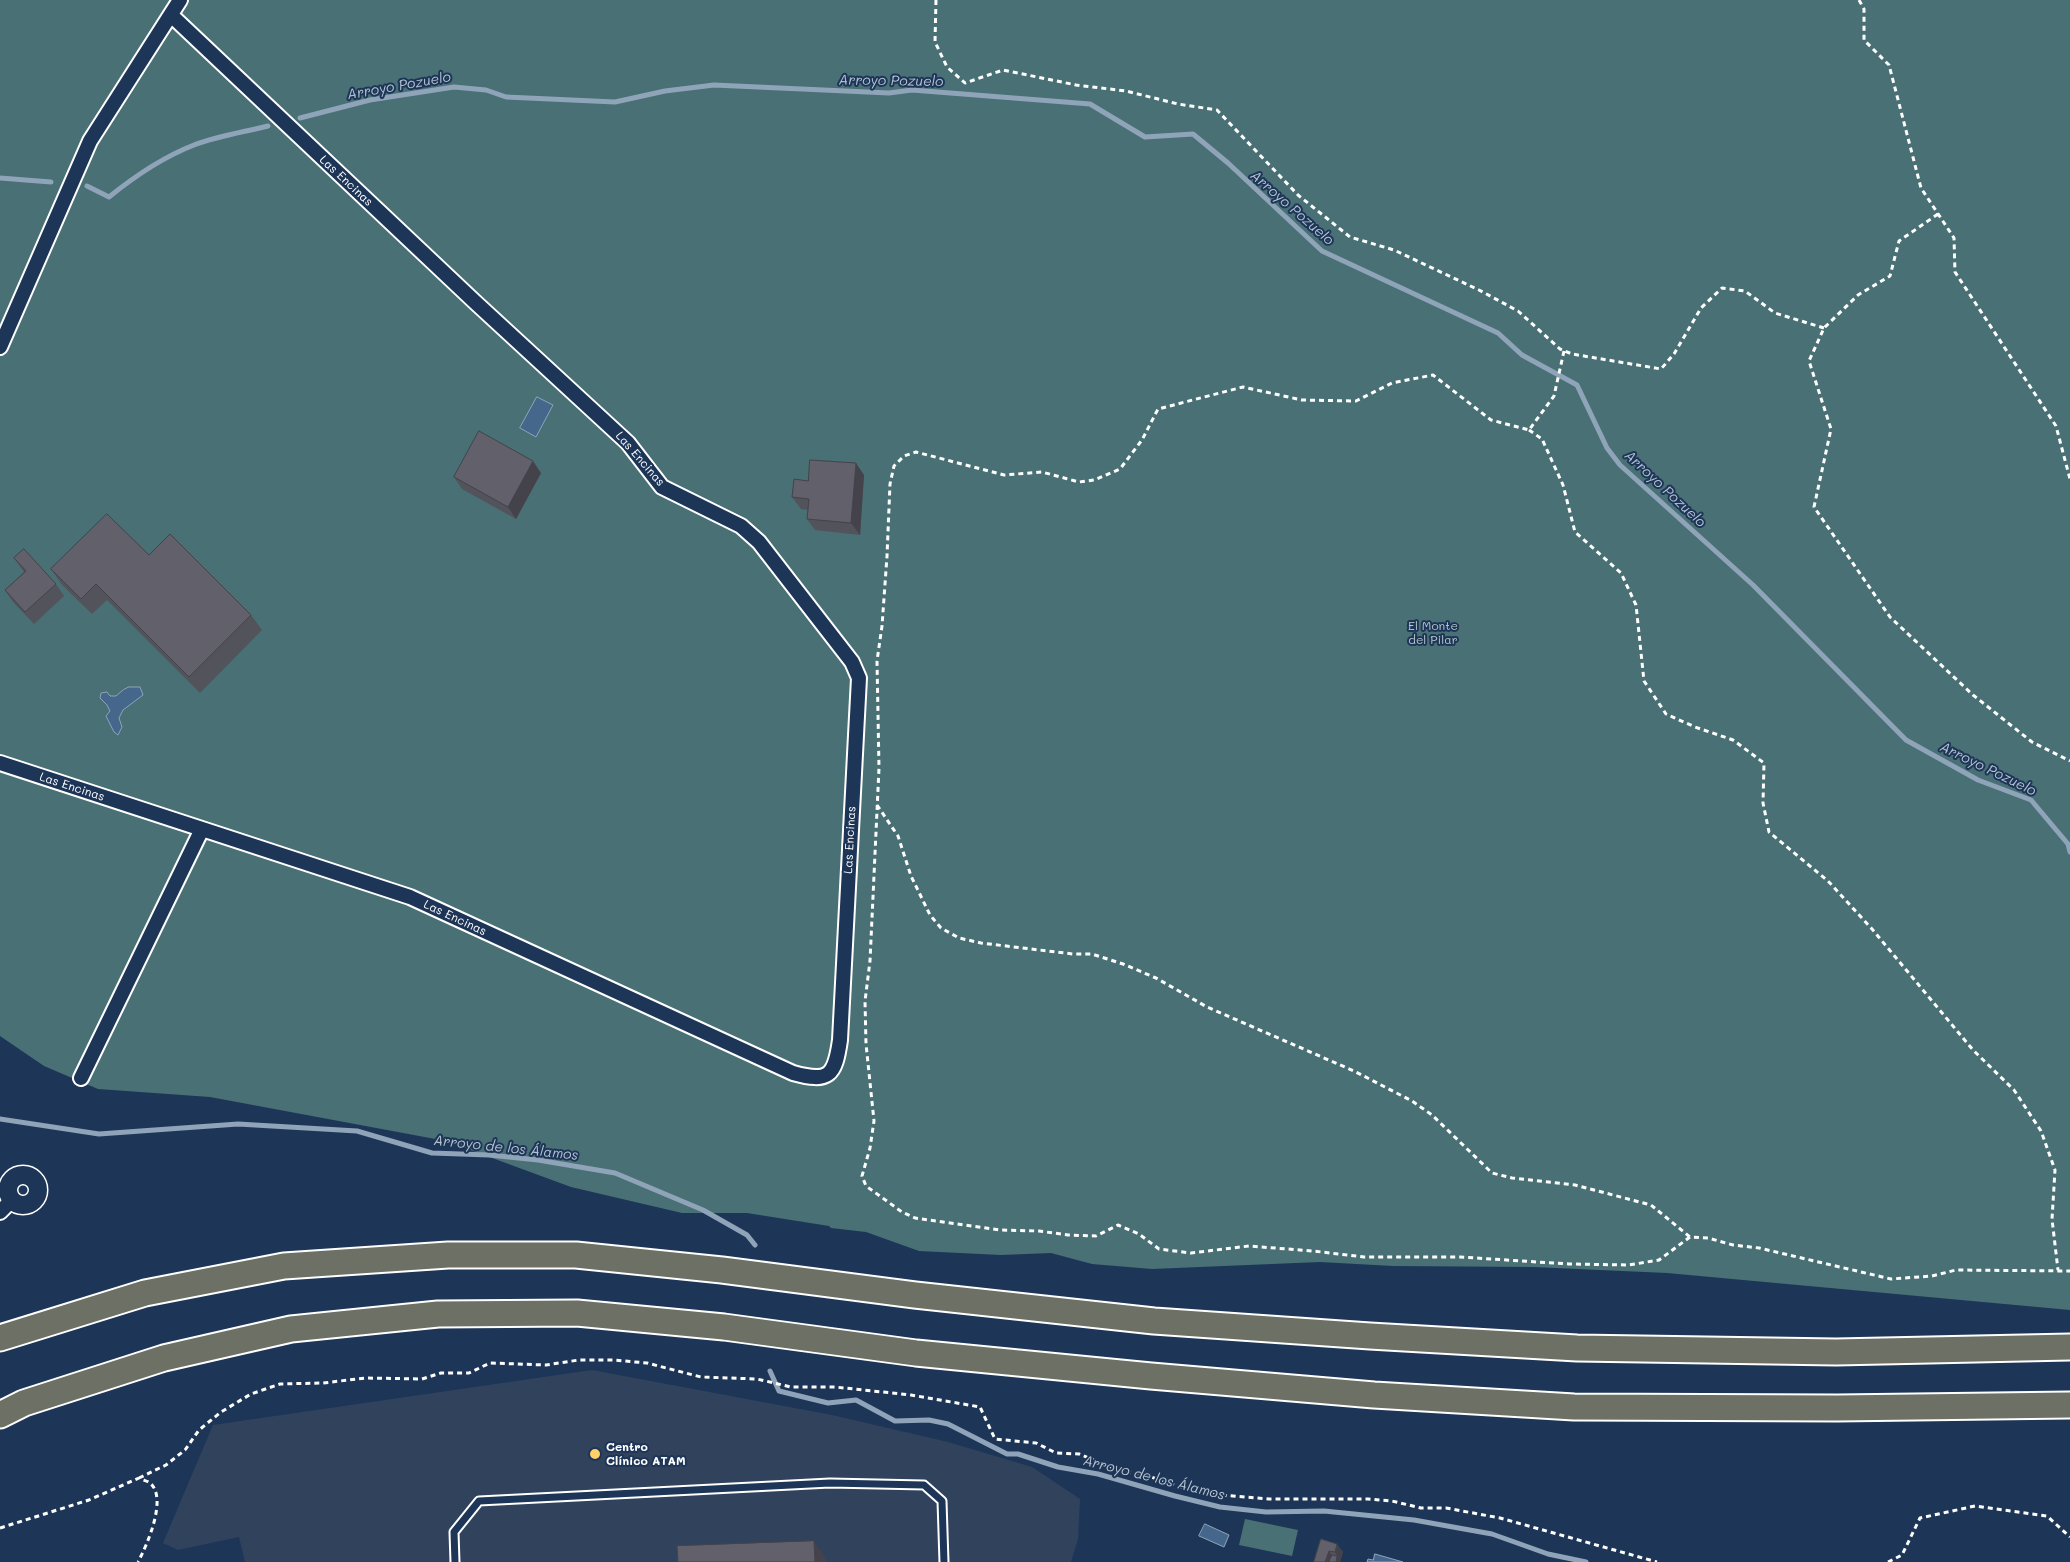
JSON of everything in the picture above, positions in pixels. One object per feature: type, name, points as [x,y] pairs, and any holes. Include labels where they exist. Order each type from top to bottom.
[{"type":"highway","points":[[0,1338],[145,1293],[284,1266],[448,1255],[576,1255],[722,1270],[915,1295],[1154,1321],[1400,1338],[1577,1348],[1826,1352],[2070,1347]]},
{"type":"highway","points":[[0,1415],[24,1403],[164,1358],[291,1329],[438,1314],[567,1313],[724,1327],[916,1353],[1151,1376],[1394,1396],[1574,1407],[1838,1408],[2070,1406]]},
{"type":"street","points":[[0,347],[90,141],[180,0]]},
{"type":"street","name":"Las Encinas","points":[[0,763],[410,897],[793,1072],[809,1077],[822,1078],[832,1070],[835,1063],[840,1040],[859,678],[852,662],[759,542],[742,526],[662,487],[628,443],[475,302],[171,15]]},
{"type":"street","points":[[81,1078],[202,829]]},
{"type":"lane","points":[[455,1562],[454,1532],[479,1501],[830,1483],[924,1485],[942,1501],[944,1562]]},
{"type":"path","points":[[936,0],[935,42],[947,67],[965,83],[1003,70],[1076,85],[1126,91],[1178,104],[1217,110],[1298,195],[1350,237],[1394,250],[1479,290],[1518,311],[1543,335],[1564,351],[1600,360],[1661,369],[1674,354],[1702,308],[1722,288],[1745,291],[1775,313],[1824,328]]},
{"type":"path","points":[[1859,0],[1864,9],[1864,40],[1889,65],[1920,188],[1954,238],[1955,272],[2056,426],[2070,479]]},
{"type":"path","points":[[1938,214],[1899,241],[1890,276],[1858,295],[1824,328],[1809,361],[1831,429],[1814,506],[1890,617],[1973,695],[2032,742],[2070,761]]},
{"type":"path","points":[[1529,430],[1554,396],[1564,351]]},
{"type":"path","points":[[1690,1237],[1659,1260],[1629,1265],[1569,1264],[1460,1257],[1364,1257],[1248,1246],[1191,1253],[1159,1249],[1139,1234],[1118,1226],[1096,1236],[1000,1230],[929,1221],[915,1218],[902,1212],[866,1186],[862,1176],[870,1148],[874,1121],[866,1044],[865,1001],[870,961],[877,805],[879,733],[877,660],[882,626],[890,484],[894,466],[904,456],[916,452],[1004,475],[1042,472],[1079,482],[1094,480],[1120,469],[1142,440],[1158,409],[1243,387],[1302,400],[1356,401],[1392,383],[1434,375],[1491,420],[1529,430],[1542,439],[1563,485],[1575,532],[1621,573],[1636,605],[1644,681],[1666,714],[1695,727],[1733,740],[1764,763],[1763,803],[1769,832],[1828,882],[1872,929],[1973,1050],[2014,1090],[2041,1131],[2055,1170],[2052,1219],[2058,1270]]},
{"type":"path","points":[[877,805],[898,836],[911,876],[930,915],[941,928],[959,938],[981,944],[1073,954],[1092,954],[1123,964],[1156,978],[1207,1007],[1354,1071],[1412,1100],[1432,1115],[1492,1173],[1512,1178],[1575,1185],[1651,1205],[1690,1237],[1708,1238],[1759,1248],[1891,1279],[1932,1276],[1956,1270],[2070,1271]]},
{"type":"path","points":[[0,1528],[89,1500],[166,1465],[185,1450],[199,1430],[220,1412],[251,1394],[280,1384],[366,1378],[422,1380],[440,1372],[469,1372],[490,1363],[546,1365],[579,1360],[613,1360],[647,1363],[701,1376],[757,1379],[791,1386],[835,1387],[911,1395],[980,1407],[995,1439],[1036,1444],[1056,1453],[1079,1454],[1113,1468],[1151,1477],[1199,1493],[1269,1499],[1368,1499],[1392,1501],[1421,1508],[1446,1508],[1500,1518],[1657,1562]]},
{"type":"path","points":[[138,1562],[156,1517],[158,1496],[151,1483],[139,1478]]},
{"type":"path","points":[[1888,1562],[1902,1555],[1920,1518],[1975,1506],[2047,1516],[2070,1537]]},
{"type":"shaded area","points":[[537,397],[553,405],[536,437],[520,428]]},
{"type":"shaded area","points":[[129,687],[140,687],[143,695],[123,710],[119,718],[122,727],[118,735],[114,732],[106,716],[110,711],[100,698],[101,693],[107,692],[110,696],[116,696]]},
{"type":"shaded area","name":"Centro Clínico ATAM","points":[[592,1370],[832,1415],[948,1442],[1032,1467],[1080,1499],[1078,1539],[1071,1562],[245,1562],[239,1537],[178,1550],[163,1543],[213,1425]]},
{"type":"shaded area","points":[[1205,1524],[1229,1535],[1224,1547],[1199,1536]]},
{"type":"shaded area","points":[[1375,1554],[1403,1562],[1367,1562],[1368,1559],[1373,1560]]},
{"type":"green space","name":"El Monte del Pilar","points":[[0,0],[2070,0],[2070,1310],[1667,1273],[1533,1267],[1393,1266],[1320,1262],[1152,1269],[1092,1264],[1051,1253],[1001,1255],[919,1251],[866,1232],[831,1228],[829,1226],[747,1213],[682,1213],[571,1187],[446,1141],[210,1097],[98,1089],[44,1066],[0,1036]]},
{"type":"green space","points":[[1245,1519],[1298,1530],[1292,1556],[1239,1545]]},
{"type":"building","points":[[479,431],[533,461],[508,507],[454,477]]},
{"type":"building","points":[[810,460],[856,463],[851,523],[807,519],[809,499],[792,497],[794,479],[808,481]]},
{"type":"building","points":[[107,514],[149,555],[170,534],[251,615],[189,677],[96,584],[81,599],[51,569]]},
{"type":"building","points":[[24,549],[56,584],[25,612],[5,590],[26,571],[14,558]]},
{"type":"building","points":[[1321,1539],[1337,1544],[1335,1552],[1329,1551],[1325,1562],[1314,1562]]},
{"type":"building","points":[[814,1541],[815,1562],[678,1562],[677,1546]]},
{"type":"building","points":[[1332,1555],[1337,1556],[1336,1562],[1329,1562]]},
{"type":"waterway","name":"Arroyo Pozuelo","points":[[300,118],[370,100],[454,87],[486,90],[506,97],[615,102],[665,91],[714,85],[889,93],[912,90],[1090,104],[1145,137],[1193,134],[1228,163],[1322,251],[1498,333],[1522,355],[1577,385],[1607,448],[1620,465],[1753,585],[1906,740],[1978,780],[2031,800],[2068,844],[2070,852]]},
{"type":"waterway","name":"Arroyo Pozuelo","points":[[87,186],[109,197],[171,155],[212,139],[268,126]]},
{"type":"waterway","name":"Arroyo Pozuelo","points":[[0,178],[51,182]]},
{"type":"waterway","name":"Arroyo de los Álamos","points":[[0,1119],[99,1134],[238,1124],[357,1131],[432,1153],[489,1155],[538,1160],[615,1173],[703,1210],[747,1235],[755,1245]]},
{"type":"waterway","name":"Arroyo de los Álamos","points":[[770,1371],[779,1391],[828,1403],[856,1400],[895,1421],[929,1420],[948,1424],[1007,1454],[1018,1454],[1058,1467],[1098,1474],[1220,1507],[1266,1512],[1324,1511],[1414,1520],[1492,1534],[1548,1554],[1586,1562]]},
{"type":"place","name":"Centro Clínico ATAM","points":[[595,1454]]}]
